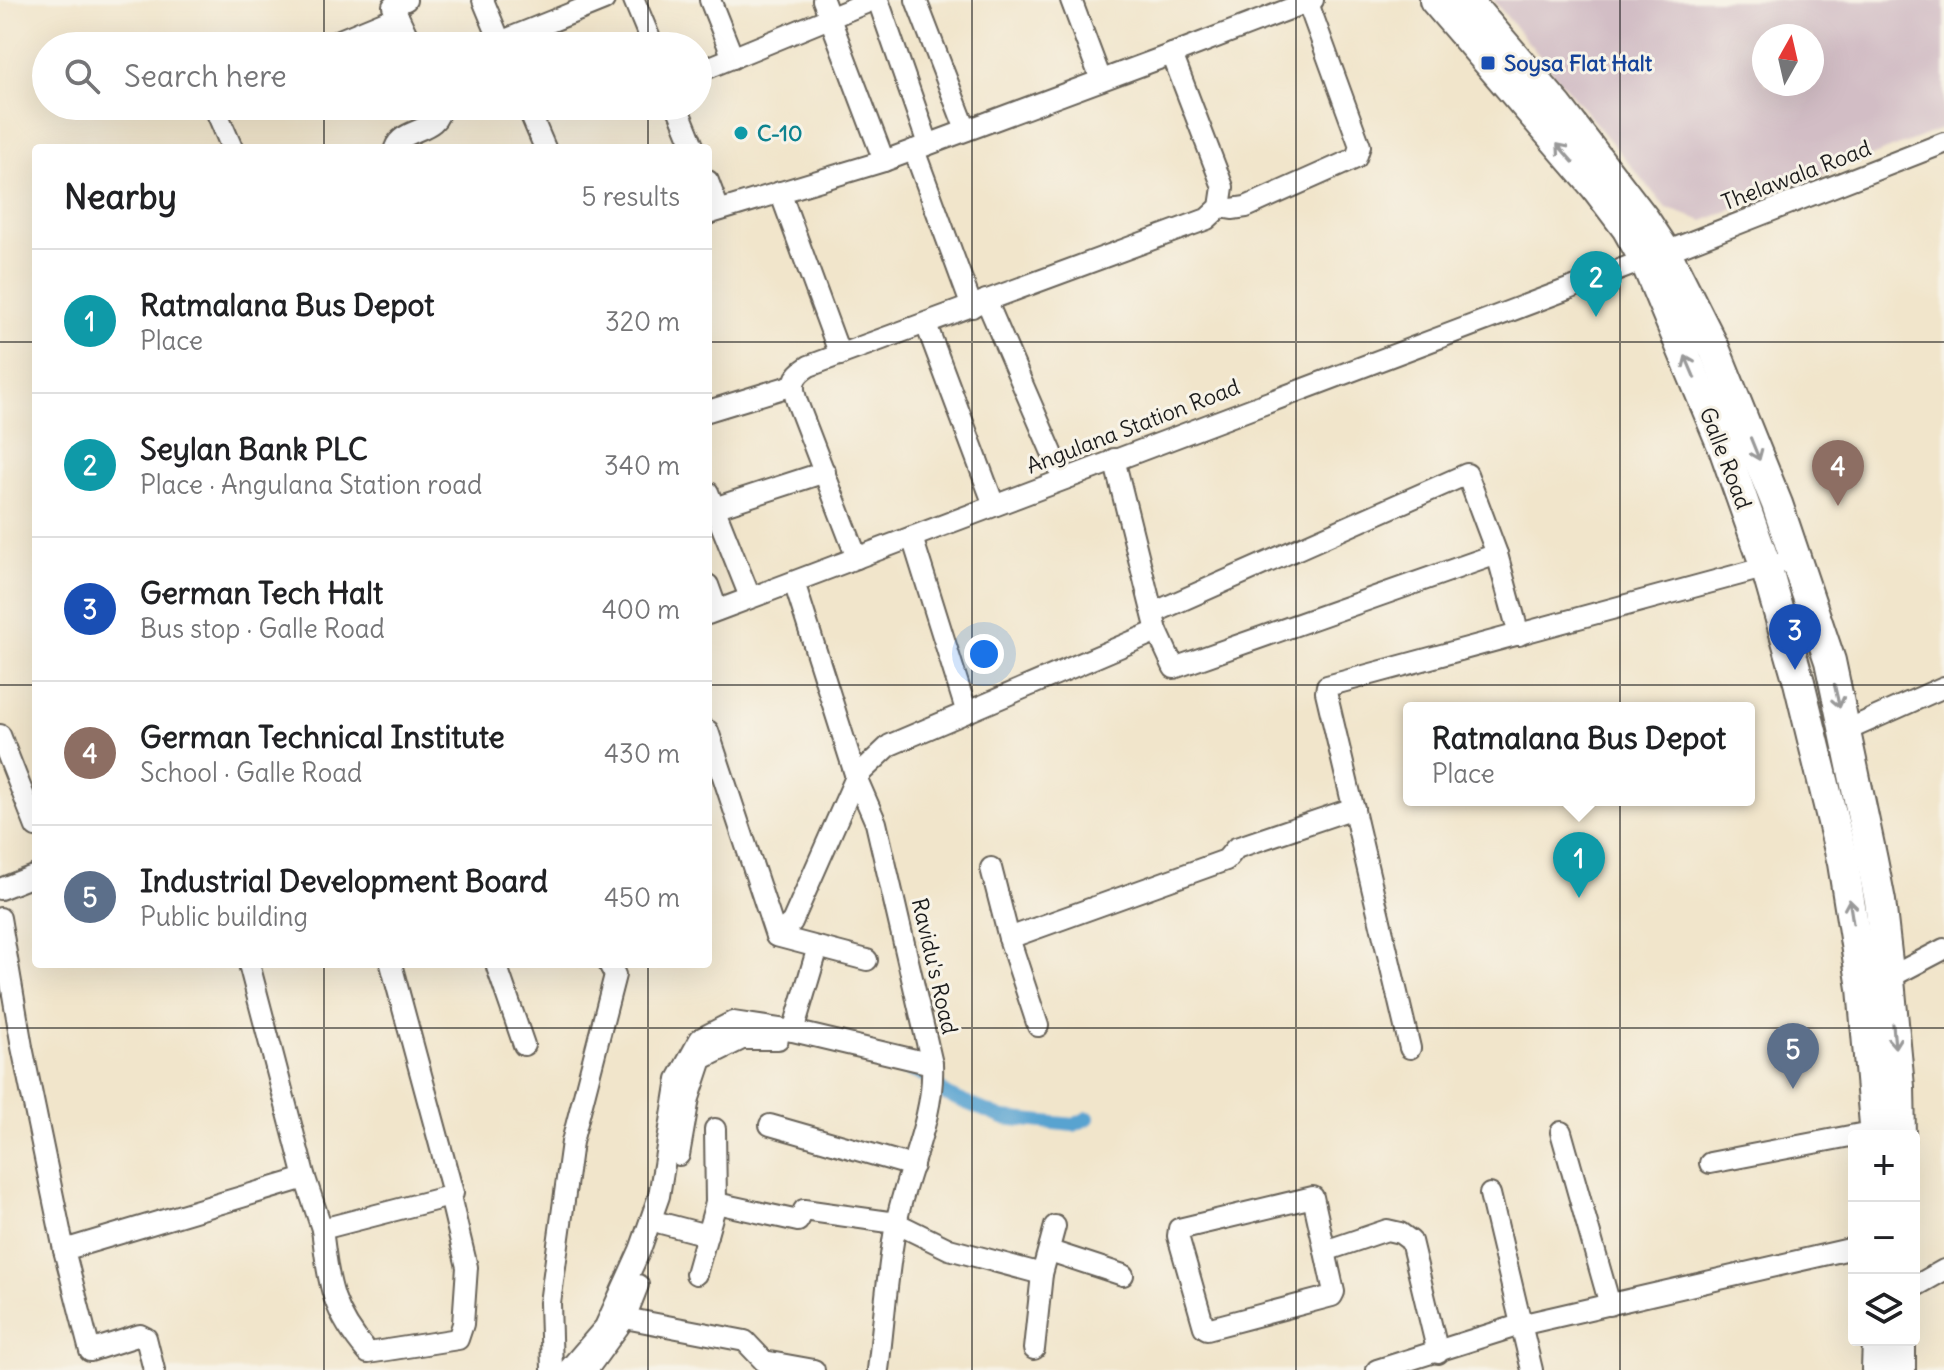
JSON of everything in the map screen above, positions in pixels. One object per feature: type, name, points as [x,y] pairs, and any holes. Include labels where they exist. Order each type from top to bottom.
[{"type":"highway","name":"Galle Road","points":[[1435,0],[1596,187],[1627,228],[1655,256],[1714,348],[1777,504],[1830,661],[1880,901],[1876,984]]},
{"type":"highway","name":"Galle Road","points":[[1466,0],[1558,107],[1643,218],[1766,567],[1799,682],[1876,984]]},
{"type":"highway","points":[[1876,984],[1884,1130]]},
{"type":"highway","points":[[1877,1370],[1878,1346]]},
{"type":"highway","points":[[1900,1346],[1900,1370]]},
{"type":"street","points":[[483,0],[496,32]]},
{"type":"street","points":[[634,0],[647,32]]},
{"type":"street","points":[[710,0],[733,58]]},
{"type":"street","points":[[712,66],[826,9],[875,0],[921,147],[979,303],[1063,478]]},
{"type":"street","points":[[916,0],[966,130]]},
{"type":"street","points":[[1071,0],[1101,80]]},
{"type":"street","points":[[528,32],[599,1]]},
{"type":"street","points":[[714,212],[884,161],[1311,1],[1360,146],[1356,158],[1246,207],[1232,209],[1221,197],[1172,54]]},
{"type":"street","points":[[353,32],[402,8],[408,32]]},
{"type":"street","points":[[826,9],[884,161]]},
{"type":"street","points":[[220,120],[230,144]]},
{"type":"street","points":[[397,144],[400,139],[435,120]]},
{"type":"street","points":[[533,120],[543,144]]},
{"type":"street","points":[[683,120],[692,144]]},
{"type":"street","name":"Thelawala Road","points":[[1655,256],[1944,143]]},
{"type":"street","points":[[780,192],[840,355]]},
{"type":"street","points":[[857,558],[797,402],[793,385],[799,372],[1207,219],[1221,197]]},
{"type":"street","name":"Angulana Station Road","points":[[712,612],[1655,256]]},
{"type":"street","points":[[926,324],[994,505]]},
{"type":"street","points":[[712,410],[793,385]]},
{"type":"street","points":[[1114,459],[1155,622],[1171,665],[1178,668],[1497,554]]},
{"type":"street","points":[[712,502],[825,472]]},
{"type":"street","points":[[776,936],[792,922],[856,777],[890,745],[1464,474],[1469,476],[1497,554],[1519,635]]},
{"type":"street","points":[[712,508],[750,597]]},
{"type":"street","points":[[912,537],[966,710]]},
{"type":"street","points":[[1410,1048],[1327,686],[1796,559]]},
{"type":"street","name":"Ravidu's Road","points":[[794,582],[856,777],[876,823],[932,1078],[913,1166],[896,1223],[878,1370]]},
{"type":"street","points":[[1845,731],[1944,687]]},
{"type":"street","points":[[0,735],[32,817]]},
{"type":"street","points":[[712,743],[776,936]]},
{"type":"street","points":[[1009,938],[1226,860],[1236,848],[1354,808]]},
{"type":"street","points":[[991,868],[1009,938],[1038,1026]]},
{"type":"street","points":[[0,889],[32,877]]},
{"type":"street","points":[[0,918],[22,1047],[64,1250],[91,1361],[140,1335],[146,1338],[154,1370]]},
{"type":"street","points":[[776,936],[867,960]]},
{"type":"street","points":[[793,1031],[818,947]]},
{"type":"street","points":[[1876,984],[1944,949]]},
{"type":"street","points":[[250,968],[305,1178],[322,1229],[329,1286],[339,1315],[368,1353],[458,1339],[463,1324],[467,1267],[450,1196],[452,1187],[392,968]]},
{"type":"street","points":[[497,968],[524,1045]]},
{"type":"street","points":[[552,1370],[550,1303],[572,1142],[615,975],[611,968]]},
{"type":"street","points":[[568,1370],[605,1327],[640,1250],[659,1196],[678,1079],[700,1039],[733,1022],[793,1031],[853,1048],[932,1078]]},
{"type":"street","points":[[587,1370],[625,1318],[661,1223],[673,1189],[689,1098],[702,1059],[742,1039],[788,1039],[853,1048]]},
{"type":"street","points":[[770,1125],[913,1166]]},
{"type":"street","points":[[696,1274],[716,1203],[715,1129]]},
{"type":"street","points":[[1561,1132],[1610,1305]]},
{"type":"street","points":[[1710,1163],[1848,1140]]},
{"type":"street","points":[[64,1250],[305,1178]]},
{"type":"street","points":[[1490,1194],[1532,1370]]},
{"type":"street","points":[[322,1229],[450,1196]]},
{"type":"street","points":[[1313,1197],[1316,1199],[1325,1251],[1334,1292],[1332,1296],[1207,1329],[1202,1324],[1178,1236],[1179,1229],[1313,1197]]},
{"type":"street","points":[[716,1203],[798,1221],[804,1210],[896,1223],[949,1249],[1042,1274]]},
{"type":"street","points":[[661,1223],[707,1235]]},
{"type":"street","points":[[1034,1349],[1042,1274],[1055,1226]]},
{"type":"street","points":[[1325,1251],[1387,1230],[1400,1233],[1411,1241],[1438,1353]]},
{"type":"street","points":[[1377,1370],[1520,1325],[1848,1249]]},
{"type":"street","points":[[1050,1251],[1123,1275]]},
{"type":"street","points":[[1920,1284],[1944,1270]]},
{"type":"street","points":[[625,1318],[745,1341],[764,1361],[814,1370]]},
{"type":"shaded area","points":[[1493,0],[1944,0],[1944,128],[1703,221],[1666,208]]},
{"type":"waterway","points":[[880,1060],[926,1076],[947,1095],[1003,1118],[1074,1125],[1088,1118]]},
{"type":"place","name":"Soysa Flat Halt","points":[[1488,63]]},
{"type":"place","name":"C-10","points":[[741,133]]},
{"type":"place","name":"Seylan Bank PLC","points":[[1596,317]]},
{"type":"place","name":"German Technical Institute","points":[[1838,506]]},
{"type":"place","name":"German Tech Halt","points":[[1795,670]]},
{"type":"place","name":"Ratmalana Bus Depot","points":[[1579,898]]},
{"type":"place","name":"Industrial Development Board","points":[[1793,1089]]}]
